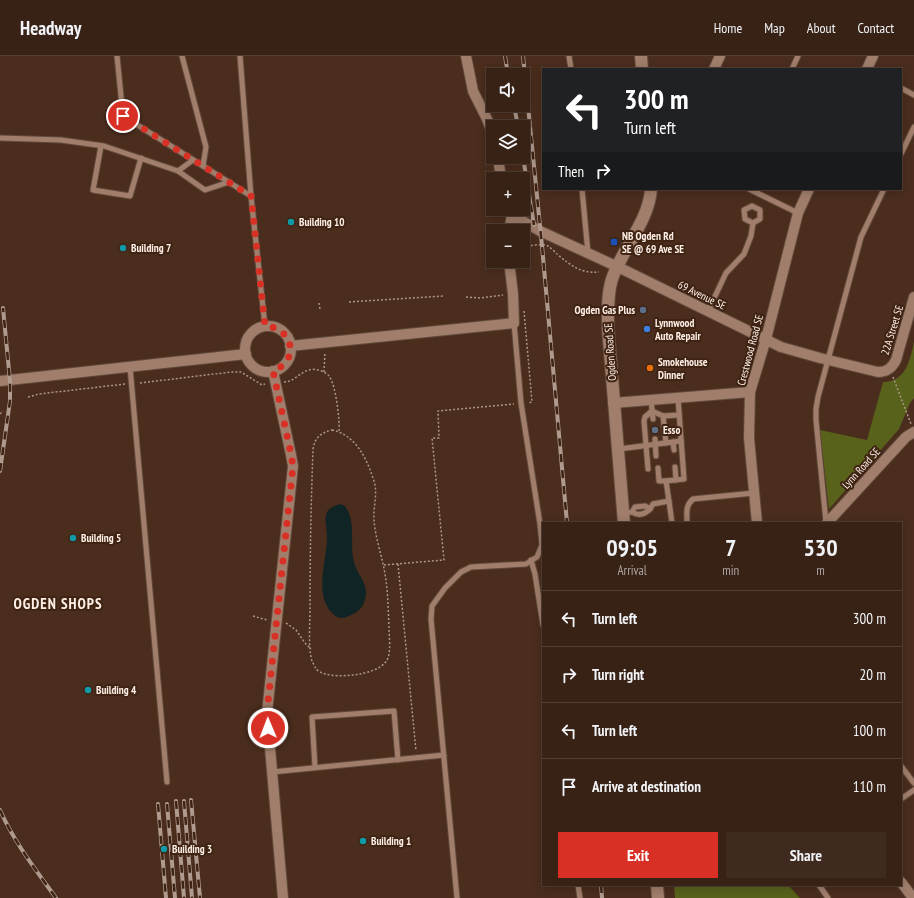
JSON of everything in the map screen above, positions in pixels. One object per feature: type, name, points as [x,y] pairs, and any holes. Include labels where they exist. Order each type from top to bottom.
[{"type":"street","points":[[466,56],[473,91],[487,120]]},
{"type":"street","points":[[641,56],[642,68]]},
{"type":"street","points":[[714,68],[720,56]]},
{"type":"street","points":[[867,68],[873,56]]},
{"type":"street","name":"Crestwood Road SE","points":[[757,522],[749,438],[750,392],[766,339],[798,213],[809,190]]},
{"type":"street","name":"Ogden Road SE","points":[[626,516],[617,449],[613,403],[608,316],[610,291],[612,279],[646,211],[652,191]]},
{"type":"street","name":"69 Avenue SE","points":[[516,216],[540,231],[792,351],[878,372],[884,372],[890,368]]},
{"type":"street","points":[[290,346],[514,323],[510,268]]},
{"type":"street","name":"22A Street SE","points":[[890,368],[896,360],[914,297]]},
{"type":"street","points":[[265,326],[280,330],[286,335],[290,346],[289,357],[284,364],[273,371],[264,371],[257,369],[251,364],[246,354],[245,344],[252,332],[265,326]]},
{"type":"street","points":[[0,382],[246,354]]},
{"type":"street","points":[[273,371],[293,466],[268,702],[268,728],[283,898]]},
{"type":"street","points":[[613,403],[750,392]]},
{"type":"street","name":"Lynn Road SE","points":[[828,522],[913,428]]},
{"type":"street","points":[[902,883],[913,898]]},
{"type":"street","points":[[657,886],[658,898]]},
{"type":"lane","points":[[117,56],[123,116],[251,196]]},
{"type":"lane","points":[[182,56],[206,147],[203,166]]},
{"type":"lane","points":[[240,56],[251,196],[265,326]]},
{"type":"lane","points":[[569,56],[571,68]]},
{"type":"lane","points":[[792,68],[798,56]]},
{"type":"lane","points":[[902,89],[914,95]]},
{"type":"lane","points":[[902,152],[914,128]]},
{"type":"lane","points":[[0,138],[61,140],[102,146],[178,171],[205,190],[229,182]]},
{"type":"lane","points":[[102,146],[93,190],[130,196],[141,158]]},
{"type":"lane","points":[[178,171],[194,160]]},
{"type":"lane","points":[[582,190],[588,253]]},
{"type":"lane","points":[[751,190],[798,213]]},
{"type":"lane","points":[[827,522],[816,409],[818,397],[861,237],[884,190]]},
{"type":"lane","points":[[708,311],[723,279],[744,254],[751,236],[753,224]]},
{"type":"lane","points":[[456,898],[431,619],[432,606],[446,588],[464,570],[471,567],[526,564],[537,557],[542,545],[521,403],[514,323]]},
{"type":"lane","points":[[130,367],[167,782]]},
{"type":"lane","points":[[658,468],[659,481],[684,479],[678,398]]},
{"type":"lane","points":[[651,400],[653,419]]},
{"type":"lane","points":[[652,411],[662,416],[679,415]]},
{"type":"lane","points":[[648,469],[644,421],[652,411]]},
{"type":"lane","points":[[662,416],[666,443]]},
{"type":"lane","points":[[617,449],[645,446],[655,442],[666,443],[681,441]]},
{"type":"lane","points":[[655,442],[656,456]]},
{"type":"lane","points":[[673,442],[674,450]]},
{"type":"lane","points":[[675,467],[676,480]]},
{"type":"lane","points":[[666,481],[672,522]]},
{"type":"lane","points":[[687,522],[688,503],[693,499],[754,493]]},
{"type":"lane","points":[[652,498],[652,507]]},
{"type":"lane","points":[[626,516],[646,514],[652,507],[669,501]]},
{"type":"lane","points":[[531,560],[542,620]]},
{"type":"lane","points":[[315,767],[312,717],[394,711],[398,760]]},
{"type":"lane","points":[[272,772],[444,755]]},
{"type":"lane","points":[[902,767],[914,783]]},
{"type":"lane","points":[[902,798],[914,790]]},
{"type":"lane","points":[[578,886],[580,898]]},
{"type":"lane","points":[[820,886],[828,898]]},
{"type":"path","points":[[530,246],[547,246],[580,270],[590,273],[599,272]]},
{"type":"path","points":[[466,297],[480,298],[505,295]]},
{"type":"path","points":[[349,302],[443,296]]},
{"type":"path","points":[[320,303],[320,309]]},
{"type":"path","points":[[524,308],[532,402],[527,403]]},
{"type":"path","points":[[324,372],[325,348]]},
{"type":"path","points":[[890,368],[913,428]]},
{"type":"path","points":[[284,382],[289,382],[310,369],[317,369],[329,376],[333,385],[340,418],[339,432]]},
{"type":"path","points":[[140,383],[241,372],[262,385],[265,384]]},
{"type":"path","points":[[28,397],[39,394],[126,384]]},
{"type":"path","points":[[384,565],[444,560],[432,438],[439,438],[438,411],[516,404]]},
{"type":"path","points":[[0,414],[3,410]]},
{"type":"path","points":[[332,430],[339,432],[349,437],[355,443],[361,452],[375,483],[376,493],[374,518],[384,565],[388,593],[390,643],[388,657],[384,664],[377,669],[359,674],[330,676],[322,673],[316,669],[312,662],[310,648],[313,449],[315,440],[324,432],[332,430]]},
{"type":"path","points":[[398,564],[417,758]]},
{"type":"path","points":[[253,616],[264,620],[271,620]]},
{"type":"path","points":[[283,622],[296,630],[310,648]]},
{"type":"green space","points":[[914,342],[914,398],[910,403],[899,429],[829,509],[820,430],[867,440],[883,382],[891,381],[897,378],[906,369]]},
{"type":"green space","points":[[674,886],[789,886],[800,898],[675,898]]},
{"type":"water","points":[[341,504],[345,506],[351,519],[354,562],[365,585],[366,594],[363,605],[357,612],[347,617],[339,618],[333,614],[327,606],[322,588],[322,577],[327,537],[327,512],[334,506]]},
{"type":"railway","points":[[505,56],[507,68]]},
{"type":"railway","points":[[523,56],[567,522]]},
{"type":"railway","points":[[515,112],[517,120]]},
{"type":"railway","points":[[524,164],[534,225]]},
{"type":"railway","points":[[0,471],[10,401],[10,381],[3,308]]},
{"type":"railway","points":[[191,800],[200,898]]},
{"type":"railway","points":[[176,801],[184,898]]},
{"type":"railway","points":[[184,801],[192,898]]},
{"type":"railway","points":[[158,804],[166,898]]},
{"type":"railway","points":[[167,804],[175,898]]},
{"type":"railway","points":[[0,810],[19,845],[56,898]]},
{"type":"railway","points":[[601,886],[602,898]]},
{"type":"place","name":"Building 10","points":[[291,222]]},
{"type":"place","name":"NB Ogden Rd SE @ 69 Ave SE","points":[[614,242]]},
{"type":"place","name":"Building 7","points":[[123,248]]},
{"type":"place","name":"Ogden Gas Plus","points":[[643,310]]},
{"type":"place","name":"Lynnwood Auto Repair","points":[[647,329]]},
{"type":"place","name":"Smokehouse Dinner","points":[[650,368]]},
{"type":"place","name":"Esso","points":[[655,430]]},
{"type":"place","name":"Building 5","points":[[73,538]]},
{"type":"place","name":"Building 4","points":[[88,690]]},
{"type":"place","name":"Building 1","points":[[363,841]]},
{"type":"place","name":"Building 3","points":[[164,849]]},
{"type":"district","name":"OGDEN SHOPS","points":[[58,603]]},
{"type":"route","points":[[123,116],[251,196],[265,326],[280,330],[286,335],[289,342],[289,357],[284,364],[273,371],[293,466],[268,702],[268,728]]}]
